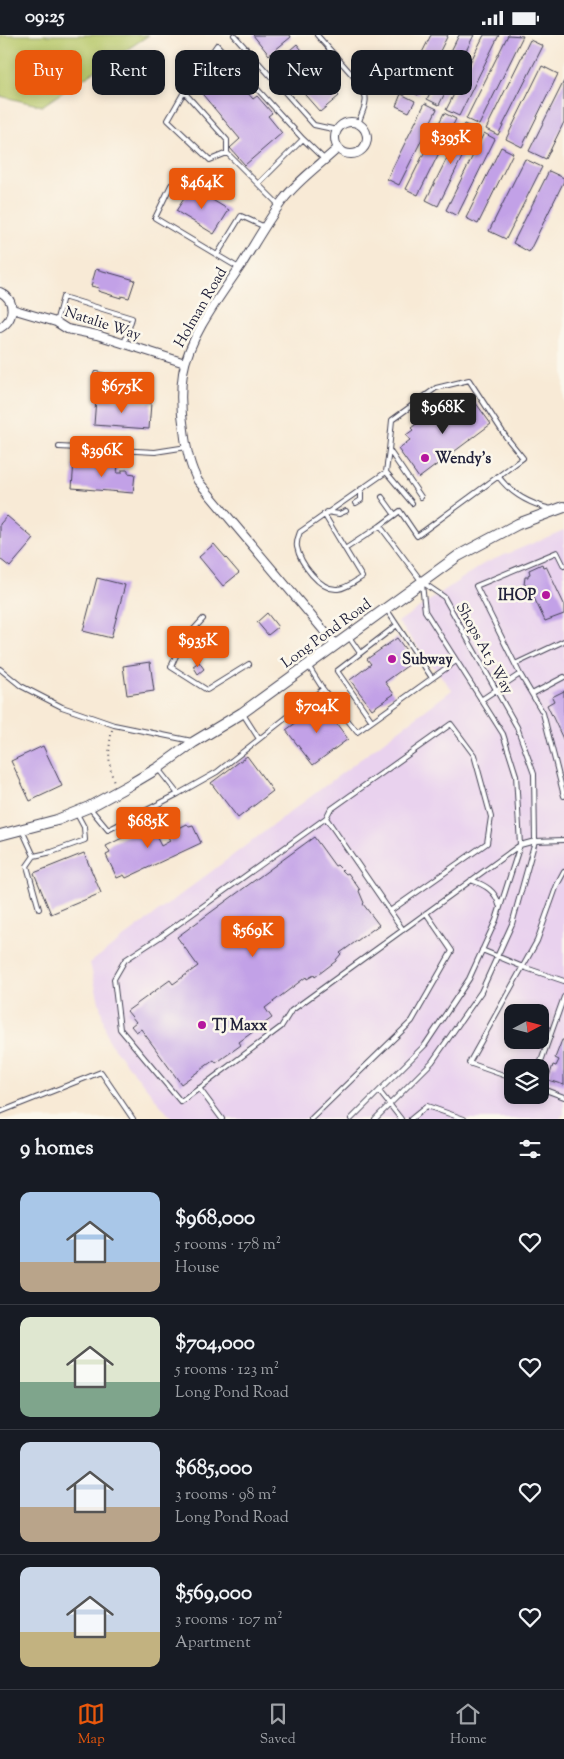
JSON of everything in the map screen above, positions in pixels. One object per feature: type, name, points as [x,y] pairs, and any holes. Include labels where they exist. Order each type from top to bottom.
[{"type":"street","points":[[344,123],[358,124],[366,134],[366,142],[362,149],[352,154],[342,151],[338,148],[335,139],[336,131],[344,123]]},
{"type":"street","name":"Holman Road","points":[[335,644],[210,496],[194,473],[187,447],[181,400],[185,363],[203,325],[279,206],[298,184],[338,148]]},
{"type":"street","points":[[0,292],[8,298],[12,309],[8,322],[0,328]]},
{"type":"street","name":"Natalie Way","points":[[12,309],[56,322],[67,329],[185,363]]},
{"type":"street","name":"Long Pond Road","points":[[0,835],[22,830],[76,812],[119,791],[158,768],[194,741],[242,713],[453,560],[488,539],[529,520],[560,509]]},
{"type":"lane","points":[[234,35],[314,125],[336,131]]},
{"type":"lane","points":[[317,35],[362,86],[366,94],[367,100],[358,124]]},
{"type":"lane","points":[[213,50],[217,45],[222,50]]},
{"type":"lane","points":[[259,91],[302,139],[325,160]]},
{"type":"lane","points":[[182,95],[168,120],[210,160],[227,153]]},
{"type":"lane","points":[[187,95],[227,140],[227,153],[279,206]]},
{"type":"lane","points":[[258,184],[302,139]]},
{"type":"lane","points":[[171,185],[155,218],[239,268]]},
{"type":"lane","points":[[217,255],[241,216],[265,227]]},
{"type":"lane","points":[[56,322],[63,297],[132,318],[124,344]]},
{"type":"lane","points":[[96,374],[149,386]]},
{"type":"lane","points":[[345,549],[400,511],[418,536],[523,458],[506,437],[469,380],[436,387],[392,420],[386,472],[412,503]]},
{"type":"lane","points":[[59,447],[155,452],[187,447]]},
{"type":"lane","points":[[389,450],[421,497]]},
{"type":"lane","points":[[325,513],[362,577],[350,585],[337,589],[326,588],[317,581],[299,555],[297,545],[300,532],[325,513],[386,472]]},
{"type":"lane","points":[[498,476],[506,486],[528,502],[560,509]]},
{"type":"lane","points":[[356,503],[361,500],[361,489]]},
{"type":"lane","points":[[382,497],[395,515]]},
{"type":"lane","points":[[325,513],[339,515],[346,511]]},
{"type":"lane","points":[[380,526],[422,582]]},
{"type":"lane","points":[[564,566],[557,552],[476,586],[520,674],[543,713],[564,796]]},
{"type":"lane","name":"Shops At 5 Way","points":[[351,1119],[425,1045],[469,979],[500,908],[520,845],[516,775],[503,735],[425,611],[422,582]]},
{"type":"lane","name":"Shops At 5 Way","points":[[375,1119],[432,1062],[481,992],[512,924],[535,841],[534,774],[517,727],[444,597],[422,582]]},
{"type":"lane","points":[[386,608],[432,678]]},
{"type":"lane","points":[[203,619],[182,642],[171,667],[207,690],[249,664]]},
{"type":"lane","points":[[372,721],[337,671],[397,625]]},
{"type":"lane","points":[[348,635],[360,653]]},
{"type":"lane","points":[[515,664],[564,641]]},
{"type":"lane","points":[[308,664],[323,689],[357,732],[456,661]]},
{"type":"lane","points":[[0,669],[21,686],[62,707],[114,725],[194,741]]},
{"type":"lane","points":[[481,700],[520,674]]},
{"type":"lane","points":[[532,694],[564,677]]},
{"type":"lane","points":[[89,807],[108,830],[217,772],[323,689]]},
{"type":"lane","points":[[242,713],[259,739]]},
{"type":"lane","points":[[390,911],[487,843],[491,817],[474,755],[451,724],[330,810],[326,818],[125,960],[114,979],[120,1029],[181,1101],[282,1027],[291,1011],[520,845],[535,841],[564,840]]},
{"type":"lane","points":[[158,768],[178,794]]},
{"type":"lane","points":[[39,909],[26,866],[34,856],[52,853],[85,840],[84,827],[76,812]]},
{"type":"lane","points":[[326,818],[403,930]]},
{"type":"lane","points":[[22,830],[34,856]]},
{"type":"lane","points":[[504,1076],[469,1063],[537,941],[557,885],[564,872]]},
{"type":"lane","points":[[471,880],[482,884],[494,892],[498,898],[500,908]]},
{"type":"lane","points":[[311,1119],[412,1021],[452,951],[426,913]]},
{"type":"lane","points":[[482,950],[522,967],[564,981]]},
{"type":"lane","points":[[542,1059],[564,997]]},
{"type":"lane","points":[[0,1112],[101,1072],[133,1119]]},
{"type":"lane","points":[[200,1088],[222,1119]]},
{"type":"lane","points":[[379,1091],[401,1119]]},
{"type":"lane","points":[[549,1091],[564,1097]]},
{"type":"lane","points":[[411,1119],[427,1106],[464,1119]]},
{"type":"path","points":[[114,725],[109,744],[109,762],[119,791]]},
{"type":"shaded area","points":[[564,530],[564,1115],[560,1119],[172,1119],[108,1041],[90,963],[452,690],[398,622],[483,564]]},
{"type":"green space","points":[[0,35],[149,35],[126,50],[92,50],[92,73],[82,79],[82,50],[15,50],[15,95],[59,95],[42,106],[0,96]]},
{"type":"building","points":[[253,35],[290,35],[291,37],[275,50],[269,50],[269,55]]},
{"type":"building","points":[[431,35],[448,35],[440,50],[423,50]]},
{"type":"building","points":[[459,35],[474,35],[466,50],[452,50]]},
{"type":"building","points":[[484,35],[499,35],[472,90],[472,59]]},
{"type":"building","points":[[508,35],[523,36],[479,125],[466,119]]},
{"type":"building","points":[[530,40],[543,46],[498,135],[486,129]]},
{"type":"building","points":[[297,44],[302,50],[290,50]]},
{"type":"building","points":[[542,66],[558,74],[522,147],[506,139]]},
{"type":"building","points":[[564,81],[564,122],[546,159],[529,151]]},
{"type":"building","points":[[203,95],[249,95],[253,99],[257,96],[272,113],[268,116],[282,133],[245,165],[230,148],[240,139]]},
{"type":"building","points":[[305,95],[338,95],[339,96],[320,112]]},
{"type":"building","points":[[401,95],[415,101],[409,112],[396,106]]},
{"type":"building","points":[[429,95],[444,95],[439,105],[427,99]]},
{"type":"building","points":[[454,95],[469,95],[459,116],[446,110]]},
{"type":"building","points":[[425,103],[437,109],[399,185],[387,179]]},
{"type":"building","points":[[444,113],[456,119],[418,195],[406,189]]},
{"type":"building","points":[[464,124],[476,129],[438,206],[426,200]]},
{"type":"building","points":[[484,133],[495,139],[457,216],[446,210]]},
{"type":"building","points":[[501,147],[513,153],[478,224],[466,218]]},
{"type":"building","points":[[525,159],[542,167],[506,239],[489,231]]},
{"type":"building","points":[[549,171],[564,178],[564,181],[529,252],[513,243]]},
{"type":"building","points":[[188,186],[229,210],[214,234],[176,211],[189,191],[186,189]]},
{"type":"building","points":[[96,269],[135,280],[129,298],[121,296],[121,298],[98,291],[99,288],[91,286]]},
{"type":"building","points":[[470,395],[491,424],[419,478],[398,449],[410,440],[406,435],[413,430],[411,428],[437,408],[443,416]]},
{"type":"building","points":[[96,398],[151,403],[149,429],[94,425]]},
{"type":"building","points":[[74,461],[118,465],[117,473],[122,473],[122,470],[128,470],[128,473],[135,474],[133,493],[72,488]]},
{"type":"building","points":[[7,516],[34,539],[10,567],[0,559],[0,524]]},
{"type":"building","points":[[214,544],[239,573],[223,586],[199,557]]},
{"type":"building","name":"IHOP","points":[[542,564],[543,567],[546,566],[564,604],[564,614],[545,621],[528,585],[524,585],[525,577],[528,577],[530,574],[529,570]]},
{"type":"building","points":[[97,578],[125,585],[111,638],[83,631]]},
{"type":"building","points":[[267,613],[278,627],[268,635],[257,622]]},
{"type":"building","points":[[397,638],[414,661],[385,682],[394,694],[372,709],[350,680],[371,664],[367,659]]},
{"type":"building","points":[[150,662],[154,691],[127,695],[123,666]]},
{"type":"building","points":[[199,662],[204,669],[198,674],[193,666]]},
{"type":"building","points":[[564,691],[564,741],[547,705],[554,701],[552,697]]},
{"type":"building","points":[[322,704],[348,739],[313,765],[286,730]]},
{"type":"building","points":[[43,746],[62,786],[30,801],[11,761]]},
{"type":"building","points":[[247,756],[273,791],[238,818],[211,783]]},
{"type":"building","points":[[150,824],[161,846],[170,841],[167,834],[187,824],[189,827],[193,826],[201,843],[126,878],[124,875],[117,878],[106,855],[110,853],[106,846]]},
{"type":"building","points":[[314,837],[335,866],[337,865],[346,874],[348,873],[360,890],[363,904],[379,925],[340,953],[336,961],[315,977],[314,975],[307,979],[306,977],[265,1008],[272,1018],[239,1042],[241,1045],[216,1063],[214,1060],[181,1084],[141,1029],[136,1032],[131,1026],[136,1022],[127,1011],[170,980],[173,984],[198,966],[177,937]]},
{"type":"building","points":[[84,853],[101,893],[51,914],[34,873]]},
{"type":"building","points":[[562,1040],[564,1040],[564,1085],[549,1080],[553,1065],[556,1066],[559,1060],[555,1058]]},
{"type":"place","name":"Wendy's","points":[[425,458]]},
{"type":"place","name":"IHOP","points":[[546,595]]},
{"type":"place","name":"Subway","points":[[392,659]]},
{"type":"place","name":"TJ Maxx","points":[[202,1025]]}]
